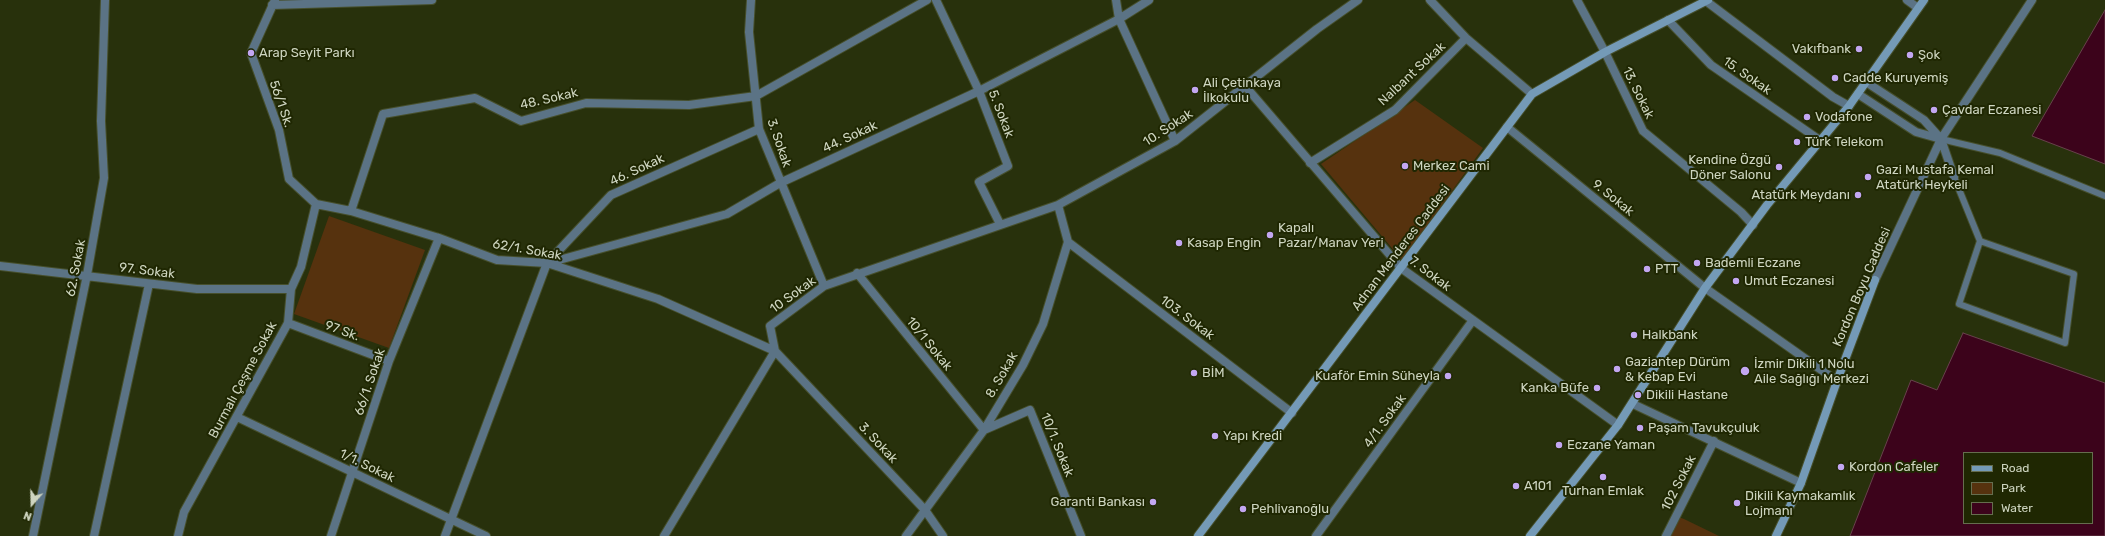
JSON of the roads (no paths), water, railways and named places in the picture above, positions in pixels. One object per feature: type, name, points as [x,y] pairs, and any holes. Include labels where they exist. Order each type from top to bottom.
[{"type":"main road","name":"Adnan Menderes Caddesi","points":[[1198,536],[1532,94],[1605,52],[1707,0]]},
{"type":"main road","points":[[1530,536],[1633,404],[1705,288],[1767,205],[1821,142],[1849,106],[1924,0]]},
{"type":"main road","name":"Kordon Boyu Caddesi","points":[[1776,536],[1801,483],[1875,280]]},
{"type":"street","name":"62. Sokak","points":[[33,536],[87,275],[104,178],[101,121],[105,0]]},
{"type":"street","points":[[272,1],[432,0]]},
{"type":"street","name":"3. Sokak","points":[[752,0],[748,32],[759,129],[824,286]]},
{"type":"street","points":[[756,96],[927,0]]},
{"type":"street","name":"5. Sokak","points":[[936,0],[979,91],[1008,166],[979,182],[1000,224]]},
{"type":"street","points":[[1116,0],[1119,19],[1175,141]]},
{"type":"street","name":"44. Sokak","points":[[547,263],[727,214],[780,182],[979,91],[1119,19],[1149,0]]},
{"type":"street","name":"10. Sokak","points":[[1058,205],[1175,141],[1246,87],[1317,29],[1358,0]]},
{"type":"street","points":[[1430,0],[1466,38],[1532,94]]},
{"type":"street","name":"13. Sokak","points":[[1577,0],[1605,52],[1643,131],[1741,212],[1753,225]]},
{"type":"street","points":[[1707,0],[1833,98],[1849,106]]},
{"type":"street","points":[[1907,0],[1918,8]]},
{"type":"street","name":"Kordon Boyu Caddesi","points":[[1875,280],[1941,139],[2032,0]]},
{"type":"street","name":"56/1 Sk.","points":[[272,1],[251,53],[279,130],[289,179],[316,204]]},
{"type":"street","name":"15. Sokak","points":[[1668,20],[1711,65],[1821,142]]},
{"type":"street","name":"Nalbant Sokak","points":[[1310,163],[1395,110],[1466,38]]},
{"type":"street","points":[[1866,82],[1924,120],[1941,139],[1954,177]]},
{"type":"street","name":"7. Sokak","points":[[1246,87],[1401,268],[1618,425]]},
{"type":"street","points":[[1858,94],[1916,132],[1941,139]]},
{"type":"street","name":"48. Sokak","points":[[351,211],[383,114],[475,98],[521,121],[586,103],[689,105],[756,96]]},
{"type":"street","name":"9. Sokak","points":[[1507,127],[1705,288],[1837,381]]},
{"type":"street","name":"46. Sokak","points":[[547,263],[611,195],[759,129]]},
{"type":"street","name":"62/1. Sokak","points":[[316,204],[351,211],[439,238],[497,260],[547,263],[658,299],[775,351]]},
{"type":"street","name":"Burmalı Çeşme Sokak","points":[[178,536],[184,512],[288,323],[291,288],[301,267],[316,204]]},
{"type":"street","points":[[1058,205],[1068,242]]},
{"type":"street","name":"10 Sokak","points":[[775,351],[770,326],[824,286],[857,273],[1058,205]]},
{"type":"street","name":"66/1. Sokak","points":[[331,536],[389,361],[439,238]]},
{"type":"street","name":"103. Sokak","points":[[1068,242],[1292,413]]},
{"type":"street","name":"8. Sokak","points":[[906,536],[984,430],[1023,365],[1043,324],[1068,242]]},
{"type":"street","points":[[445,536],[547,263]]},
{"type":"street","name":"97. Sokak","points":[[0,266],[197,289],[291,288]]},
{"type":"street","name":"10/1 Sokak","points":[[857,273],[984,430]]},
{"type":"street","points":[[94,536],[149,284]]},
{"type":"street","name":"4/1. Sokak","points":[[1316,536],[1473,320]]},
{"type":"street","name":"97 Sk.","points":[[288,323],[389,361]]},
{"type":"street","points":[[664,536],[775,351]]},
{"type":"street","name":"3. Sokak","points":[[775,351],[925,510],[943,536]]},
{"type":"street","points":[[1633,404],[1801,483]]},
{"type":"street","name":"10/1. Sokak","points":[[984,430],[1030,410],[1081,536]]},
{"type":"street","name":"1/1. Sokak","points":[[237,417],[486,536]]},
{"type":"street","name":"102 Sokak","points":[[1666,536],[1714,441]]},
{"type":"lane","points":[[1941,139],[2000,153],[2105,196]]},
{"type":"lane","points":[[1954,177],[1980,241],[1959,304],[2065,343],[2074,274],[1980,241]]},
{"type":"water","points":[[2105,10],[2105,164],[2032,136]]},
{"type":"water","points":[[1963,333],[2105,383],[2105,536],[1850,536],[1911,380],[1937,390]]},
{"type":"place","name":"Vakıfbank","points":[[1859,49]]},
{"type":"place","name":"Arap Seyit Parkı","points":[[251,53]]},
{"type":"place","name":"Şok","points":[[1910,55]]},
{"type":"place","name":"Cadde Kuruyemiş","points":[[1835,78]]},
{"type":"place","name":"Ali Çetinkaya İlkokulu","points":[[1195,90]]},
{"type":"place","name":"Çavdar Eczanesi","points":[[1934,110]]},
{"type":"place","name":"Vodafone","points":[[1807,117]]},
{"type":"place","name":"Türk Telekom","points":[[1797,142]]},
{"type":"place","name":"Merkez Cami","points":[[1405,166]]},
{"type":"place","name":"Kendine Özgü Döner Salonu","points":[[1779,167]]},
{"type":"place","name":"Gazi Mustafa Kemal Atatürk Heykeli","points":[[1868,177]]},
{"type":"place","name":"Atatürk Meydanı","points":[[1858,195]]},
{"type":"place","name":"Kapalı Pazar/Manav Yeri","points":[[1270,235]]},
{"type":"place","name":"Kasap Engin","points":[[1179,243]]},
{"type":"place","name":"Bademli Eczane","points":[[1697,263]]},
{"type":"place","name":"PTT","points":[[1647,269]]},
{"type":"place","name":"Umut Eczanesi","points":[[1736,281]]},
{"type":"place","name":"Halkbank","points":[[1634,335]]},
{"type":"place","name":"Gaziantep Dürüm & Kebap Evi","points":[[1617,369]]},
{"type":"place","name":"İzmir Dikili 1 Nolu Aile Sağlığı Merkezi","points":[[1745,371]]},
{"type":"place","name":"BİM","points":[[1194,373]]},
{"type":"place","name":"Kuaför Emin Süheyla","points":[[1448,376]]},
{"type":"place","name":"Kanka Büfe","points":[[1597,388]]},
{"type":"place","name":"Dikili Hastane","points":[[1638,395]]},
{"type":"place","name":"Paşam Tavukçuluk","points":[[1640,428]]},
{"type":"place","name":"Yapı Kredi","points":[[1215,436]]},
{"type":"place","name":"Eczane Yaman","points":[[1559,445]]},
{"type":"place","name":"Kordon Cafeler","points":[[1841,467]]},
{"type":"place","name":"Turhan Emlak","points":[[1603,477]]},
{"type":"place","name":"A101","points":[[1516,486]]},
{"type":"place","name":"Garanti Bankası","points":[[1153,502]]},
{"type":"place","name":"Dikili Kaymakamlık Lojmanı","points":[[1737,503]]},
{"type":"place","name":"Pehlivanoğlu","points":[[1243,509]]}]
